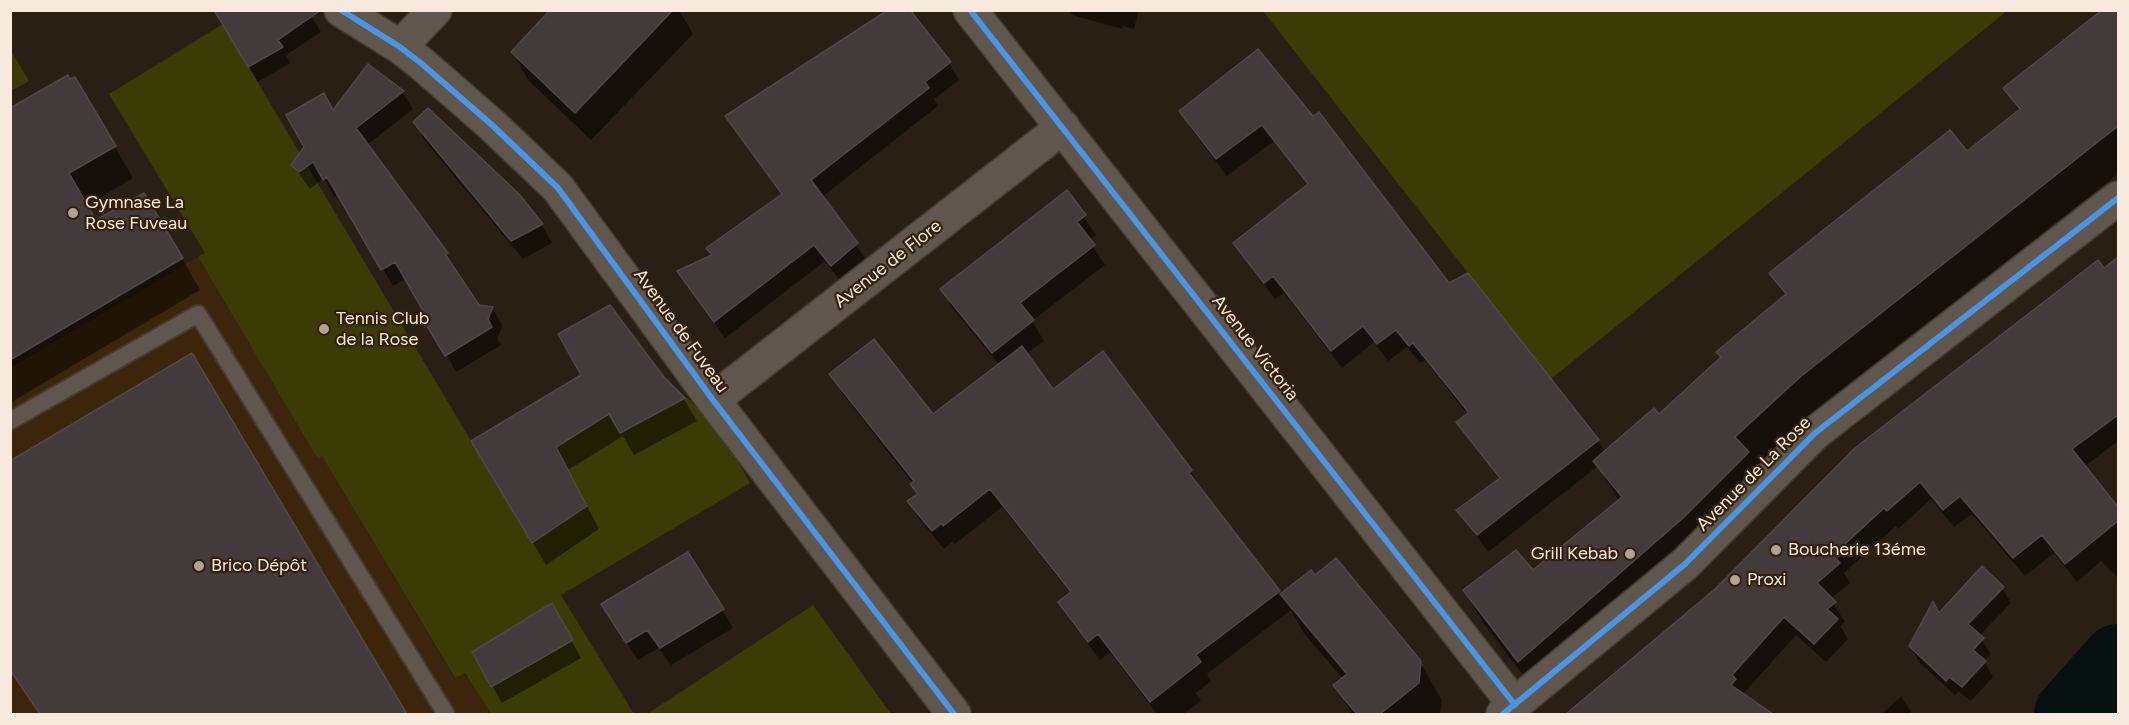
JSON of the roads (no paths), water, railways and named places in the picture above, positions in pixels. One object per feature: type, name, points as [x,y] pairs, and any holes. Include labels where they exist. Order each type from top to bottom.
[{"type":"street","name":"Avenue de Fuveau","points":[[341,10],[400,47],[492,125],[558,188],[713,400],[954,714]]},
{"type":"street","points":[[400,47],[435,10]]},
{"type":"street","name":"Avenue Victoria","points":[[970,10],[1509,710]]},
{"type":"street","name":"Avenue de Flore","points":[[713,400],[1063,128]]},
{"type":"street","name":"Avenue de La Rose","points":[[1509,710],[1685,564],[1815,433],[2118,198]]},
{"type":"lane","points":[[10,421],[198,314],[446,714]]},
{"type":"waterway","points":[[2070,714],[2118,660]]},
{"type":"place","name":"Gymnase La Rose Fuveau","points":[[73,213]]},
{"type":"place","name":"Tennis Club de la Rose","points":[[324,329]]},
{"type":"place","name":"Boucherie 13éme","points":[[1776,550]]},
{"type":"place","name":"Grill Kebab","points":[[1630,554]]},
{"type":"place","name":"Brico Dépôt","points":[[199,566]]},
{"type":"place","name":"Proxi","points":[[1735,580]]}]
